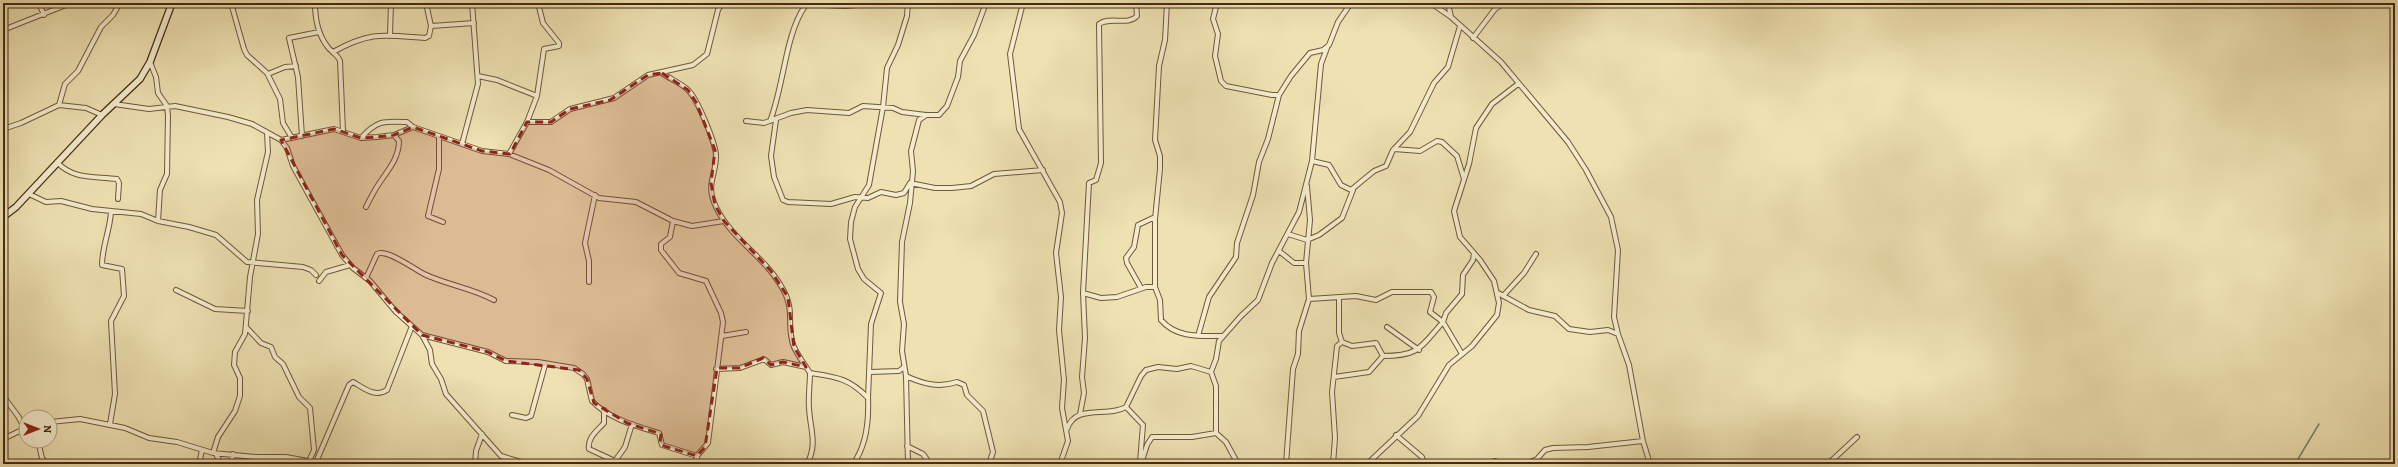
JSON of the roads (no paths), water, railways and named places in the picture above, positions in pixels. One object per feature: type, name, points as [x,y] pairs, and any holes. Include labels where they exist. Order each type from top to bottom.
[{"type":"main road","points":[[3,217],[29,194],[102,115],[140,79],[150,62],[172,3]]},
{"type":"street","points":[[39,3],[44,14]]},
{"type":"street","points":[[3,30],[71,3]]},
{"type":"street","points":[[59,105],[65,84],[78,70],[101,27],[113,14],[120,3]]},
{"type":"street","points":[[231,3],[240,40],[247,55],[268,74],[280,99],[283,123],[292,138]]},
{"type":"street","points":[[315,3],[319,32],[340,61],[343,131]]},
{"type":"street","points":[[390,3],[390,34]]},
{"type":"street","points":[[333,52],[366,36],[390,34],[425,38],[429,36],[431,26],[426,3]]},
{"type":"street","points":[[462,144],[478,76],[472,3]]},
{"type":"street","points":[[509,154],[527,122],[537,96],[544,49],[559,46],[559,43],[543,23],[538,3]]},
{"type":"street","points":[[527,122],[551,122],[570,109],[610,100],[641,79],[655,73],[690,67],[707,54],[722,3]]},
{"type":"street","points":[[781,3],[805,6],[845,6],[880,3]]},
{"type":"street","points":[[852,464],[860,453],[868,423],[871,322],[881,293],[864,279],[853,253],[850,239],[852,214],[869,185],[883,107],[887,68],[898,47],[907,16],[908,3]]},
{"type":"street","points":[[746,121],[759,123],[776,120],[791,113],[807,110],[842,114],[848,113],[860,106],[883,107],[926,115],[939,115],[947,106],[958,78],[960,61],[974,35],[986,3]]},
{"type":"street","points":[[1022,3],[1010,54],[1018,126],[1043,170],[1061,207],[1056,245],[1061,297],[1059,330],[1064,380],[1062,408],[1067,430],[1068,444],[1060,464]]},
{"type":"street","points":[[1080,414],[1083,408],[1082,377],[1085,338],[1083,293],[1089,183],[1096,180],[1101,163],[1100,24],[1104,22],[1132,20],[1137,16],[1136,3]]},
{"type":"street","points":[[1167,3],[1165,40],[1159,66],[1155,140],[1160,156],[1155,217],[1155,287],[1160,300],[1162,321],[1178,332],[1198,336],[1222,336]]},
{"type":"street","points":[[1217,3],[1213,18],[1218,34],[1215,52],[1221,81],[1226,86],[1272,96],[1279,95]]},
{"type":"street","points":[[1238,464],[1226,442],[1216,433],[1216,386],[1211,372],[1216,359],[1218,343],[1222,336],[1258,300],[1272,263],[1299,212],[1312,162],[1321,64],[1340,19],[1351,3]]},
{"type":"street","points":[[1432,3],[1451,17],[1473,38],[1498,58],[1518,84],[1568,142],[1586,170],[1611,217],[1618,250],[1614,311],[1618,334],[1629,365],[1643,440],[1650,464]]},
{"type":"street","points":[[1448,3],[1451,17]]},
{"type":"street","points":[[1473,38],[1495,9],[1504,3]]},
{"type":"street","points":[[770,121],[781,88],[792,33],[797,17],[805,6]]},
{"type":"street","points":[[431,26],[474,22]]},
{"type":"street","points":[[1288,234],[1307,240],[1319,235],[1340,221],[1350,202],[1353,190],[1374,170],[1386,166],[1394,149],[1409,134],[1434,83],[1448,67],[1460,26]]},
{"type":"street","points":[[302,136],[296,66],[289,38],[319,32]]},
{"type":"street","points":[[1198,336],[1209,298],[1236,257],[1239,237],[1253,195],[1259,162],[1268,138],[1279,95],[1291,76],[1310,54],[1327,48]]},
{"type":"street","points":[[150,62],[156,77],[158,93],[166,106],[167,174],[160,190],[158,221]]},
{"type":"street","points":[[268,74],[285,67],[296,66]]},
{"type":"street","points":[[662,73],[692,95],[708,131],[716,156],[712,174],[711,192],[724,221],[771,271],[784,290],[791,309],[791,332],[794,347],[810,373],[808,406],[814,440],[812,453],[807,464]]},
{"type":"street","points":[[478,76],[497,80],[537,96]]},
{"type":"street","points":[[1367,464],[1396,435],[1418,416],[1446,370],[1496,319],[1498,293],[1491,276],[1460,237],[1455,208],[1465,180],[1476,128],[1492,104],[1518,84]]},
{"type":"street","points":[[114,104],[149,109],[175,106],[233,118],[252,124],[281,140],[288,148],[293,166],[316,210],[350,265],[366,278],[396,312],[422,335],[430,350],[432,364],[441,379],[444,392],[501,456],[528,464]]},
{"type":"street","points":[[3,129],[21,123],[59,105],[86,108],[102,115]]},
{"type":"street","points":[[908,464],[906,376],[902,351],[904,324],[900,294],[902,242],[910,203],[910,183],[913,171],[912,148],[920,120],[926,115]]},
{"type":"street","points":[[776,120],[770,156],[774,177],[784,201],[831,204],[855,197],[868,198],[882,192],[896,195],[904,193],[910,183]]},
{"type":"street","points":[[361,138],[370,127],[384,122],[407,122],[413,127],[489,153],[509,154],[549,170],[602,199],[636,202],[673,221],[692,226],[724,221]]},
{"type":"street","points":[[281,140],[334,129],[361,138],[394,135],[413,127]]},
{"type":"street","points":[[221,464],[214,453],[218,437],[239,401],[241,388],[234,367],[235,352],[244,339],[246,326],[252,264],[258,234],[257,200],[268,152],[267,133]]},
{"type":"street","points":[[366,207],[374,190],[388,174],[398,150],[399,141],[394,135]]},
{"type":"street","points":[[439,136],[438,169],[428,216],[443,222]]},
{"type":"street","points":[[1394,149],[1420,150],[1437,141],[1442,142],[1457,156],[1465,180]]},
{"type":"street","points":[[57,162],[62,168],[75,174],[116,179],[119,183],[118,199]]},
{"type":"street","points":[[1312,162],[1329,164],[1341,185],[1353,190]]},
{"type":"street","points":[[910,183],[934,188],[952,188],[970,186],[994,174],[1043,170]]},
{"type":"street","points":[[1286,464],[1293,369],[1298,354],[1299,331],[1309,299],[1306,263],[1307,240],[1310,225],[1306,182]]},
{"type":"street","points":[[29,194],[46,202],[61,201],[111,212],[141,214],[158,221],[212,234],[243,260],[252,264],[303,267],[311,270],[316,275]]},
{"type":"street","points":[[589,282],[589,261],[585,243],[594,195]]},
{"type":"street","points":[[110,424],[115,394],[111,321],[123,300],[125,289],[122,269],[102,265],[102,254],[110,223],[111,212]]},
{"type":"street","points":[[1141,288],[1126,259],[1134,247],[1138,225],[1155,217]]},
{"type":"street","points":[[673,221],[670,237],[661,244],[661,250],[679,273],[703,278],[709,284],[722,317],[722,336],[718,350],[708,443],[696,456],[696,464]]},
{"type":"street","points":[[1279,252],[1294,263],[1306,263]]},
{"type":"street","points":[[366,278],[376,254],[384,253],[424,274],[480,292],[494,300]]},
{"type":"street","points":[[1334,377],[1369,372],[1383,356],[1405,356],[1418,350],[1443,322],[1446,313],[1462,294],[1463,275],[1473,260],[1474,253]]},
{"type":"street","points":[[1503,296],[1524,273],[1536,254]]},
{"type":"street","points":[[319,281],[326,272],[350,265]]},
{"type":"street","points":[[1083,293],[1101,298],[1117,297],[1141,288],[1155,287]]},
{"type":"street","points":[[176,290],[215,309],[248,311]]},
{"type":"street","points":[[1309,299],[1360,296],[1376,300],[1392,292],[1429,291],[1433,293],[1435,299],[1430,312],[1443,322],[1462,354]]},
{"type":"street","points":[[1498,293],[1529,310],[1555,316],[1572,330],[1590,332],[1605,329],[1618,334]]},
{"type":"street","points":[[1339,297],[1339,333],[1342,342],[1352,346],[1376,343],[1383,356]]},
{"type":"street","points":[[246,326],[261,343],[271,347],[275,356],[283,364],[296,393],[310,408],[314,450],[312,462]]},
{"type":"street","points":[[312,462],[349,385],[353,382],[374,393],[380,394],[387,390],[412,326]]},
{"type":"street","points":[[1387,327],[1418,350]]},
{"type":"street","points":[[722,336],[746,332]]},
{"type":"street","points":[[422,335],[488,352],[502,360],[579,370],[590,387],[592,401],[604,410],[632,424],[659,433],[662,446],[696,456]]},
{"type":"street","points":[[1333,464],[1335,438],[1332,392],[1337,348],[1342,342]]},
{"type":"street","points":[[716,369],[740,368],[764,359],[771,366],[783,362],[806,367]]},
{"type":"street","points":[[512,415],[526,418],[530,416],[545,365]]},
{"type":"street","points":[[1067,430],[1072,418],[1080,414],[1120,410],[1126,407],[1140,376],[1146,370],[1161,367],[1177,369],[1191,366],[1211,372]]},
{"type":"street","points":[[870,372],[899,371],[904,368]]},
{"type":"street","points":[[810,373],[846,380],[857,387],[868,398]]},
{"type":"street","points":[[906,376],[924,384],[947,386],[957,382],[964,385],[967,395],[983,411],[994,452],[989,464]]},
{"type":"street","points":[[3,396],[18,416]]},
{"type":"street","points":[[1126,407],[1143,425],[1141,464]]},
{"type":"street","points":[[604,410],[604,423],[592,436],[588,444],[589,449],[595,453],[615,461],[625,447],[632,424]]},
{"type":"street","points":[[58,421],[80,419],[110,424],[149,438],[177,442],[214,453],[255,457],[286,457],[324,464]]},
{"type":"street","points":[[3,439],[18,432]]},
{"type":"street","points":[[1141,464],[1148,442],[1152,437],[1192,437],[1216,433]]},
{"type":"street","points":[[475,464],[476,450],[482,434]]},
{"type":"street","points":[[1396,435],[1422,458],[1424,464]]},
{"type":"street","points":[[1828,464],[1857,437]]},
{"type":"street","points":[[1526,464],[1537,459],[1548,449],[1588,447],[1643,440]]},
{"type":"street","points":[[907,446],[923,454],[930,464]]},
{"type":"street","points":[[40,449],[42,458],[49,464]]},
{"type":"street","points":[[199,464],[202,450]]},
{"type":"street","points":[[231,464],[233,454]]},
{"type":"street","points":[[1489,464],[1495,461],[1502,464]]},
{"type":"waterway","points":[[2295,464],[2319,424]]}]
